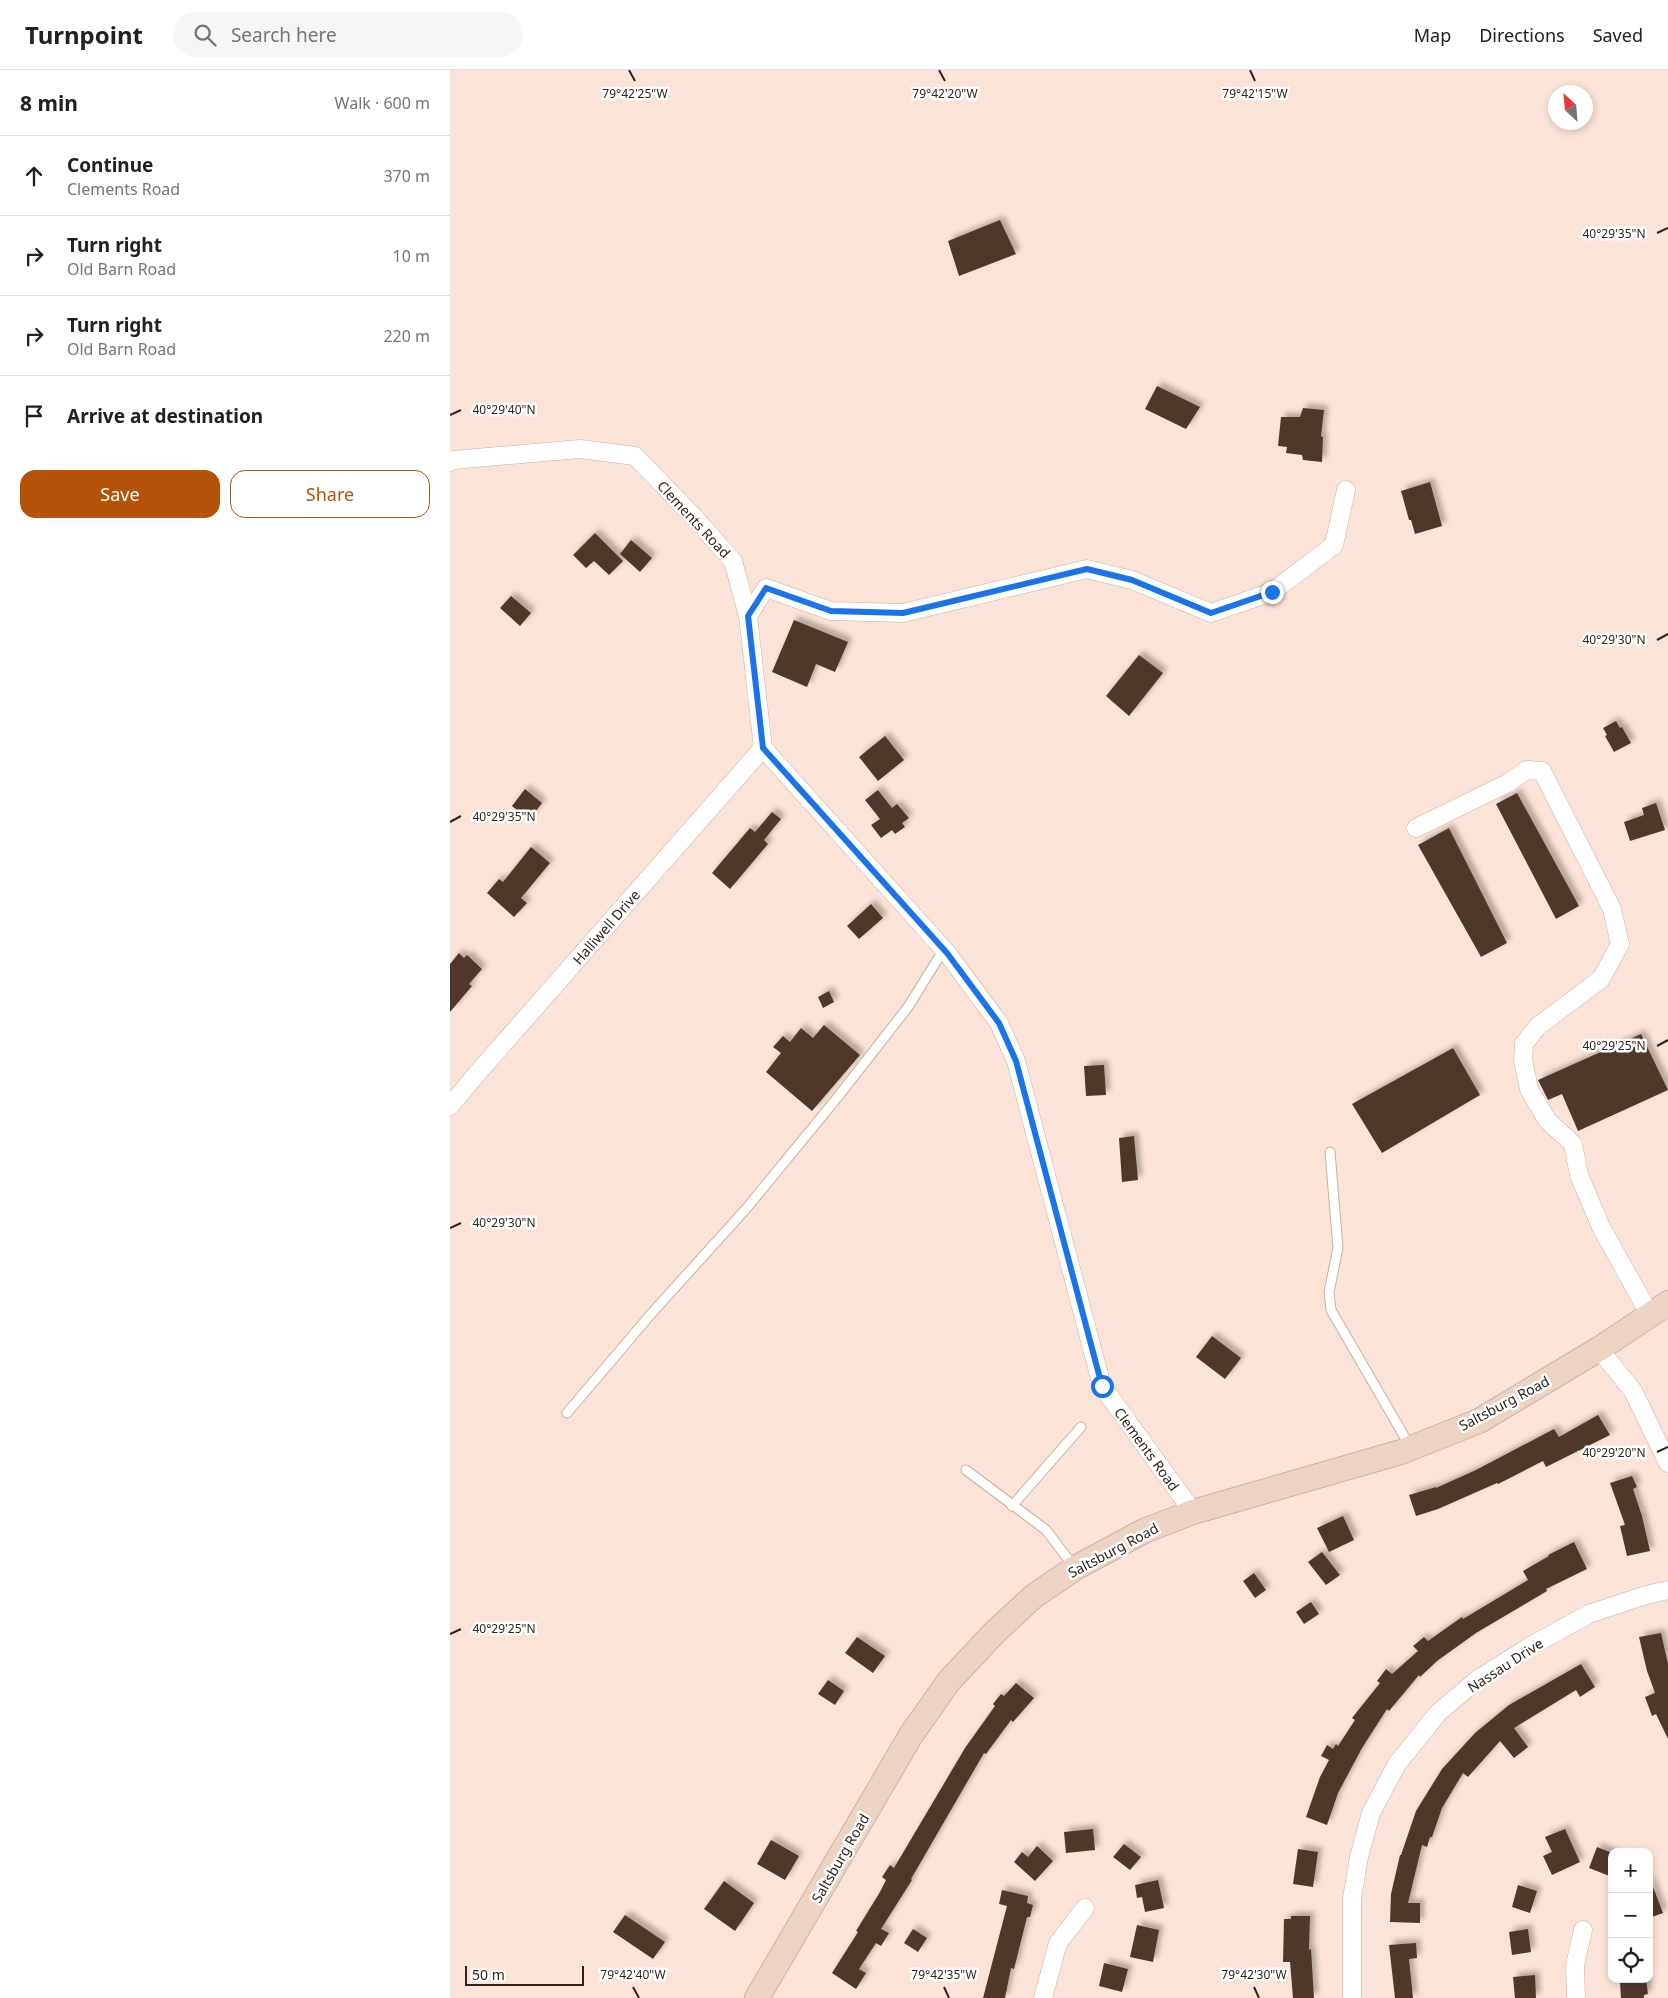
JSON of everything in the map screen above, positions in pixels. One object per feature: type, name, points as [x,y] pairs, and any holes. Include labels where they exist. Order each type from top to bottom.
[{"type":"main road","name":"Saltsburg Road","points":[[757,1998],[911,1735],[949,1681],[994,1633],[1034,1596],[1076,1568],[1144,1531],[1193,1512],[1411,1448],[1479,1421],[1599,1349],[1659,1309]]},
{"type":"street","name":"Clements Road","points":[[450,462],[453,460],[580,449],[635,456],[694,516],[733,561],[748,616],[763,748],[944,950],[999,1023],[1016,1061],[1102,1386],[1193,1512]]},
{"type":"street","points":[[748,616],[766,588],[831,611],[903,613],[1087,569],[1132,580],[1211,613],[1272,592],[1334,545],[1346,490]]},
{"type":"street","name":"Halliwell Drive","points":[[450,1106],[763,748]]},
{"type":"street","points":[[1416,828],[1508,783],[1527,770],[1542,771],[1612,909],[1620,944],[1601,979],[1537,1027],[1524,1044],[1523,1060],[1529,1089],[1548,1120],[1573,1144],[1579,1174],[1601,1227],[1659,1309]]},
{"type":"street","points":[[1599,1349],[1633,1391],[1668,1463]]},
{"type":"street","name":"Nassau Drive","points":[[1352,1998],[1352,1898],[1358,1865],[1371,1813],[1397,1764],[1438,1713],[1478,1679],[1529,1647],[1589,1614],[1646,1595],[1668,1590]]},
{"type":"street","points":[[1043,1998],[1058,1942],[1085,1908]]},
{"type":"street","points":[[1576,1998],[1575,1965],[1583,1930]]},
{"type":"lane","points":[[567,1413],[651,1314],[745,1210],[837,1098],[908,1007],[944,950]]},
{"type":"lane","points":[[1330,1152],[1338,1248],[1329,1292],[1331,1310],[1411,1448]]},
{"type":"lane","points":[[1012,1506],[1081,1427]]},
{"type":"lane","points":[[966,1470],[1046,1530],[1076,1568]]},
{"type":"building","points":[[1000,220],[1016,254],[959,276],[948,241]]},
{"type":"building","points":[[1157,386],[1200,407],[1186,429],[1145,409]]},
{"type":"building","points":[[1303,408],[1324,410],[1321,436],[1323,437],[1322,462],[1303,460],[1302,455],[1286,453],[1287,447],[1278,446],[1281,417],[1300,417]]},
{"type":"building","points":[[1430,482],[1442,526],[1415,534],[1401,491]]},
{"type":"building","points":[[595,533],[623,561],[609,575],[594,561],[586,568],[573,555]]},
{"type":"building","points":[[631,540],[652,558],[640,572],[620,554]]},
{"type":"building","points":[[511,596],[531,613],[520,626],[500,608]]},
{"type":"building","points":[[794,620],[848,642],[835,672],[816,664],[807,687],[772,672]]},
{"type":"building","points":[[1139,655],[1163,673],[1129,716],[1106,696]]},
{"type":"building","points":[[1616,721],[1620,728],[1622,727],[1631,743],[1614,752],[1605,736],[1607,735],[1603,728]]},
{"type":"building","points":[[885,736],[904,760],[878,781],[859,757]]},
{"type":"building","points":[[525,789],[542,803],[529,820],[512,806]]},
{"type":"building","points":[[878,790],[892,808],[897,804],[909,818],[902,823],[905,827],[895,834],[892,830],[881,838],[871,825],[880,819],[865,800]]},
{"type":"building","points":[[1517,793],[1579,906],[1556,919],[1496,804]]},
{"type":"building","points":[[1656,803],[1665,830],[1630,841],[1624,822],[1644,815],[1642,808]]},
{"type":"building","points":[[772,812],[781,819],[764,840],[768,844],[730,889],[712,873],[750,828],[755,832]]},
{"type":"building","points":[[1449,828],[1507,943],[1481,957],[1418,845]]},
{"type":"building","points":[[531,847],[550,863],[521,898],[527,903],[514,917],[487,893],[499,879],[503,882]]},
{"type":"building","points":[[871,904],[883,918],[859,939],[847,926]]},
{"type":"building","points":[[459,953],[464,958],[467,955],[482,969],[469,984],[472,986],[450,1012],[450,964]]},
{"type":"building","points":[[829,991],[834,1002],[823,1008],[818,997]]},
{"type":"building","points":[[824,1025],[860,1055],[812,1111],[766,1072],[781,1053],[773,1047],[783,1036],[790,1042],[801,1028],[813,1038]]},
{"type":"building","points":[[1641,1034],[1668,1090],[1578,1131],[1562,1094],[1548,1100],[1538,1080]]},
{"type":"building","points":[[1453,1048],[1480,1095],[1382,1153],[1352,1104]]},
{"type":"building","points":[[1104,1065],[1106,1095],[1086,1096],[1084,1066]]},
{"type":"building","points":[[1134,1136],[1138,1180],[1122,1182],[1119,1138]]},
{"type":"building","points":[[1212,1336],[1241,1358],[1225,1379],[1196,1357]]},
{"type":"building","points":[[1598,1415],[1610,1435],[1546,1467],[1543,1461],[1498,1484],[1416,1516],[1409,1495],[1436,1488],[1476,1470],[1554,1429],[1559,1437]]},
{"type":"building","points":[[1632,1476],[1637,1487],[1633,1489],[1642,1516],[1650,1551],[1627,1556],[1620,1526],[1625,1525],[1610,1483]]},
{"type":"building","points":[[1343,1516],[1354,1540],[1329,1552],[1317,1528]]},
{"type":"building","points":[[1574,1542],[1587,1569],[1546,1589],[1547,1591],[1476,1633],[1437,1661],[1420,1677],[1419,1675],[1389,1711],[1387,1709],[1362,1748],[1338,1793],[1327,1825],[1306,1817],[1320,1777],[1329,1760],[1321,1756],[1327,1745],[1333,1749],[1336,1744],[1338,1746],[1355,1720],[1352,1718],[1380,1683],[1377,1681],[1386,1669],[1392,1674],[1418,1651],[1413,1646],[1424,1637],[1428,1641],[1462,1617],[1463,1619],[1528,1580],[1523,1571],[1548,1555]]},
{"type":"building","points":[[1322,1552],[1340,1575],[1326,1585],[1308,1562]]},
{"type":"building","points":[[1254,1573],[1266,1590],[1255,1598],[1243,1581]]},
{"type":"building","points":[[1311,1602],[1319,1614],[1304,1624],[1296,1612]]},
{"type":"building","points":[[1661,1633],[1668,1664],[1668,1739],[1656,1714],[1652,1716],[1645,1697],[1655,1693],[1647,1671],[1639,1637]]},
{"type":"building","points":[[857,1637],[885,1656],[873,1673],[845,1653]]},
{"type":"building","points":[[1581,1664],[1595,1687],[1580,1697],[1576,1690],[1514,1728],[1528,1747],[1514,1758],[1500,1741],[1468,1777],[1463,1773],[1442,1808],[1427,1847],[1422,1845],[1408,1903],[1420,1903],[1420,1923],[1390,1922],[1391,1894],[1400,1855],[1416,1811],[1442,1769],[1475,1733],[1509,1705]]},
{"type":"building","points":[[828,1680],[844,1691],[835,1705],[818,1694]]},
{"type":"building","points":[[1016,1683],[1034,1698],[1013,1722],[1011,1720],[986,1754],[984,1753],[912,1880],[881,1929],[889,1933],[881,1946],[876,1943],[859,1969],[866,1973],[856,1989],[832,1973],[880,1892],[886,1880],[882,1877],[890,1865],[894,1868],[965,1748],[995,1706],[993,1704],[1001,1694],[1004,1696]]},
{"type":"building","points":[[1093,1829],[1095,1850],[1066,1853],[1064,1832]]},
{"type":"building","points":[[1565,1829],[1580,1862],[1552,1875],[1543,1856],[1552,1852],[1545,1837]]},
{"type":"building","points":[[771,1840],[799,1856],[785,1880],[757,1864]]},
{"type":"building","points":[[1124,1844],[1141,1857],[1130,1870],[1113,1857]]},
{"type":"building","points":[[1037,1846],[1053,1861],[1035,1881],[1014,1862],[1022,1852],[1028,1857]]},
{"type":"building","points":[[1597,1847],[1608,1851],[1608,1875],[1589,1868]]},
{"type":"building","points":[[1298,1849],[1318,1852],[1313,1887],[1293,1884]]},
{"type":"building","points":[[1158,1880],[1164,1908],[1145,1912],[1142,1897],[1137,1898],[1135,1885]]},
{"type":"building","points":[[724,1881],[754,1903],[735,1931],[704,1909]]},
{"type":"building","points":[[1518,1885],[1537,1891],[1530,1913],[1512,1907]]},
{"type":"building","points":[[1653,1887],[1663,1913],[1653,1917]]},
{"type":"building","points":[[1002,1890],[1028,1896],[1027,1903],[1033,1905],[1030,1917],[1027,1917],[1014,1969],[1011,1968],[1005,1998],[983,1998],[1007,1906],[999,1904]]},
{"type":"building","points":[[625,1915],[665,1942],[653,1959],[613,1932]]},
{"type":"building","points":[[1291,1916],[1310,1916],[1309,1950],[1311,1949],[1314,1998],[1293,1998],[1290,1962],[1283,1962],[1284,1919],[1291,1919]]},
{"type":"building","points":[[1137,1925],[1159,1930],[1153,1962],[1130,1957]]},
{"type":"building","points":[[913,1929],[927,1938],[918,1952],[904,1943]]},
{"type":"building","points":[[1528,1929],[1531,1952],[1512,1955],[1509,1932]]},
{"type":"building","points":[[1416,1943],[1417,1958],[1409,1959],[1413,1998],[1395,1998],[1389,1945]]},
{"type":"building","points":[[1104,1963],[1128,1969],[1122,1992],[1099,1986]]},
{"type":"building","points":[[1535,1975],[1536,1998],[1515,1998],[1513,1977]]},
{"type":"building","points":[[1620,1983],[1647,1983],[1648,1994],[1644,1995],[1644,1998],[1621,1998]]},
{"type":"route","points":[[1102,1386],[1016,1061],[999,1023],[947,953],[763,748],[748,616],[766,588],[831,611],[903,613],[1087,569],[1132,580],[1211,613],[1272,592]]}]
